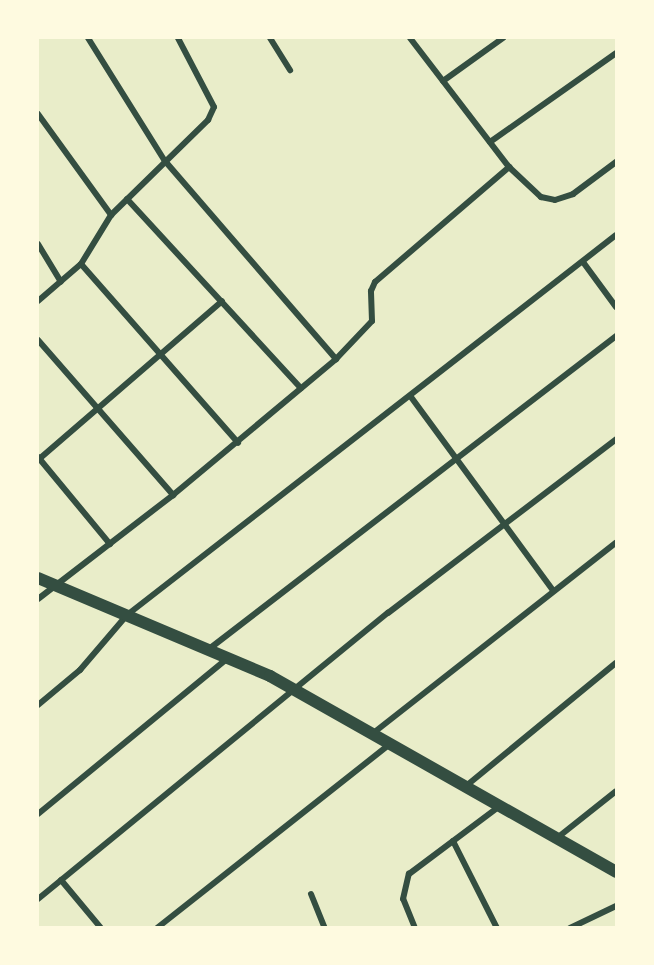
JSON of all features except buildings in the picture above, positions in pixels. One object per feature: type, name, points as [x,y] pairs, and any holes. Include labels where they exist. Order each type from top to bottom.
[{"type":"main road","points":[[38,578],[53,587],[127,615],[293,689],[616,872]]},
{"type":"street","points":[[88,38],[165,161],[336,359]]},
{"type":"street","points":[[38,301],[81,264],[111,215],[208,120],[214,107],[178,38]]},
{"type":"street","points":[[270,38],[291,70]]},
{"type":"street","points":[[410,38],[509,167],[541,197],[555,200],[573,194],[616,162]]},
{"type":"street","points":[[443,81],[503,38]]},
{"type":"street","points":[[490,142],[616,53]]},
{"type":"street","points":[[38,114],[111,215]]},
{"type":"street","points":[[38,599],[238,443],[336,359],[372,321],[371,291],[375,282],[509,167]]},
{"type":"street","points":[[127,199],[301,388]]},
{"type":"street","points":[[38,705],[80,670],[127,615],[411,397],[616,235]]},
{"type":"street","points":[[38,244],[61,282]]},
{"type":"street","points":[[583,262],[616,307]]},
{"type":"street","points":[[81,264],[238,443]]},
{"type":"street","points":[[110,544],[38,458],[222,301]]},
{"type":"street","points":[[207,651],[616,336]]},
{"type":"street","points":[[38,340],[173,495]]},
{"type":"street","points":[[411,397],[506,523],[553,590]]},
{"type":"street","points":[[38,899],[293,689],[616,439]]},
{"type":"street","points":[[372,734],[553,590],[616,543]]},
{"type":"street","points":[[38,814],[227,659]]},
{"type":"street","points":[[466,786],[616,663]]},
{"type":"street","points":[[157,927],[390,744]]},
{"type":"street","points":[[557,838],[616,791]]},
{"type":"street","points":[[414,927],[403,899],[403,887],[409,874],[500,806]]},
{"type":"street","points":[[453,841],[497,927]]},
{"type":"street","points":[[61,880],[100,927]]},
{"type":"street","points":[[311,894],[325,927]]},
{"type":"street","points":[[570,927],[616,906]]}]
